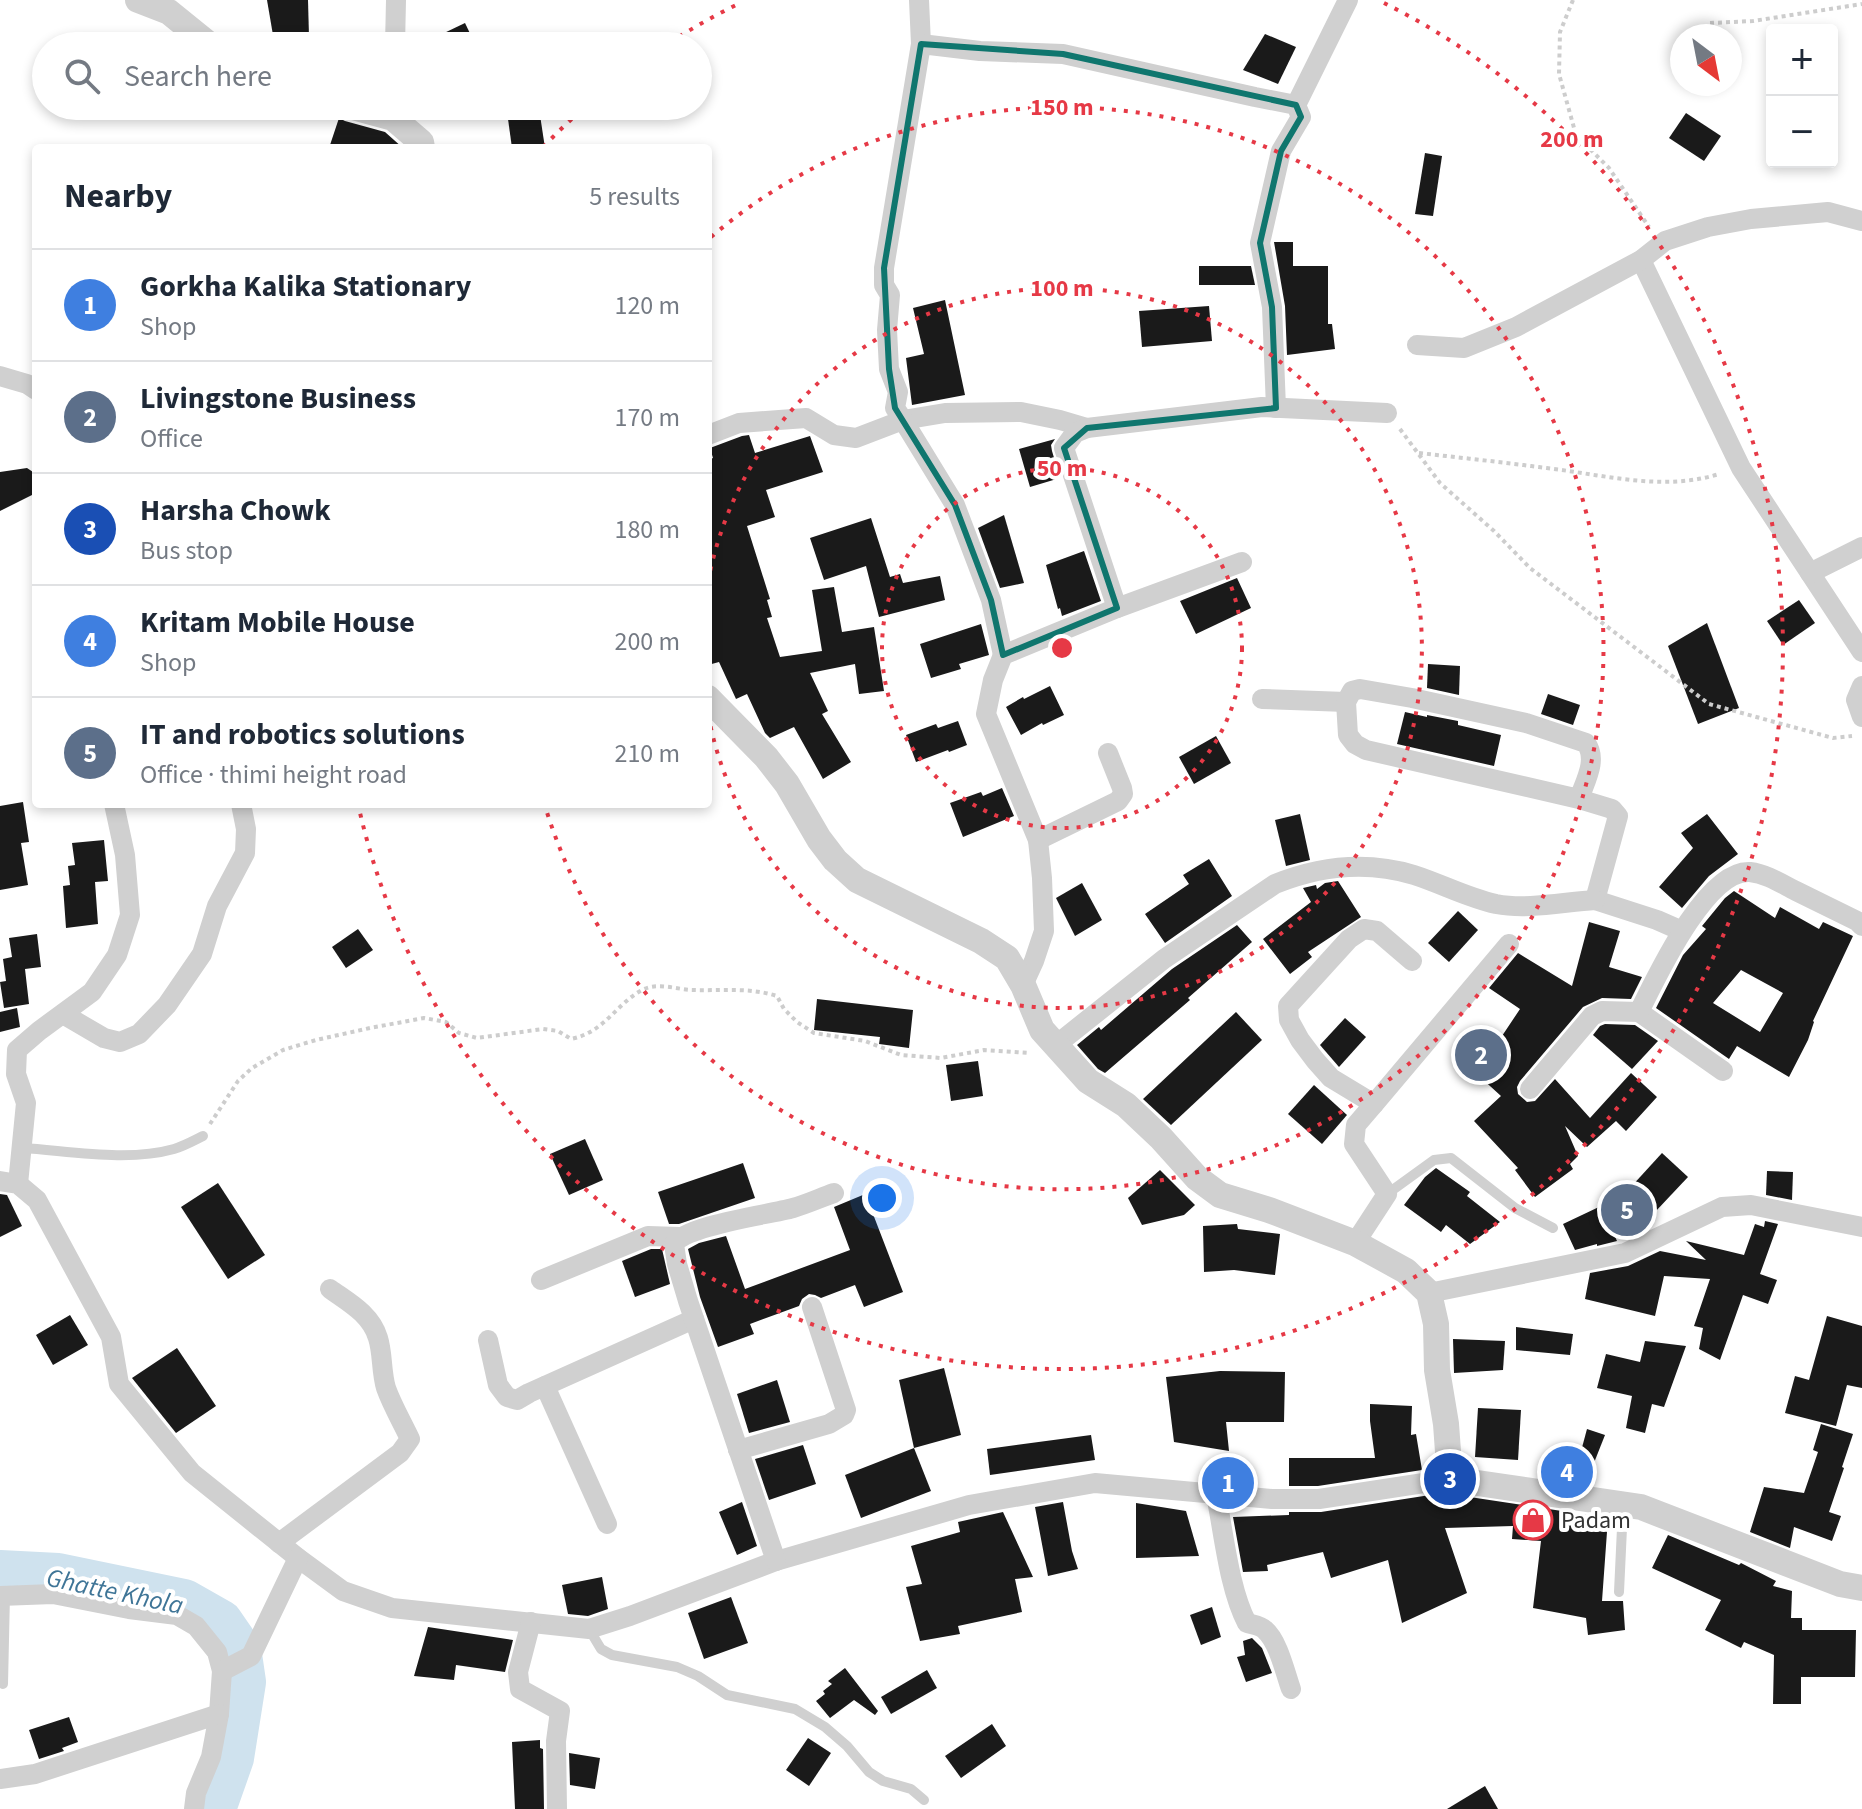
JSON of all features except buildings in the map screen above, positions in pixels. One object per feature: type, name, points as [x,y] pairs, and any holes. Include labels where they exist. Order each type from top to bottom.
[{"type":"street","points":[[138,0],[169,12],[194,32]]},
{"type":"street","points":[[395,32],[396,0]]},
{"type":"street","points":[[919,0],[921,44],[884,268],[884,285],[890,295],[887,330],[889,369],[898,392],[895,408],[955,505],[991,600],[1003,655],[993,680],[986,714],[1038,840],[1044,931],[1023,985]]},
{"type":"street","points":[[1276,408],[1272,307],[1260,243],[1281,151],[1301,117],[1296,105],[1348,0]]},
{"type":"street","points":[[921,44],[980,51],[1063,54],[1296,105]]},
{"type":"street","points":[[401,120],[421,144]]},
{"type":"street","points":[[1417,345],[1464,348],[1516,327],[1641,260],[1665,241],[1708,227],[1751,219],[1828,212],[1862,221]]},
{"type":"street","points":[[1641,260],[1741,468],[1862,652]]},
{"type":"street","points":[[0,376],[32,387]]},
{"type":"street","points":[[1117,608],[1064,448],[1075,433],[1087,428],[1262,407],[1387,413]]},
{"type":"street","points":[[712,433],[739,423],[806,418],[834,435],[856,438],[903,420],[945,413],[1021,412],[1087,428]]},
{"type":"street","points":[[1810,573],[1862,547]]},
{"type":"street","points":[[1003,655],[1117,608],[1242,562]]},
{"type":"street","points":[[1862,686],[1856,700],[1862,717]]},
{"type":"street","points":[[1579,799],[1592,761],[1591,750],[1586,743],[1526,723],[1360,689],[1352,691],[1346,702],[1348,735],[1355,744],[1366,750],[1612,809],[1618,816],[1595,900]]},
{"type":"street","points":[[1262,699],[1346,702]]},
{"type":"street","points":[[712,702],[766,757],[787,784],[835,860],[857,880],[981,941],[1007,958],[1023,985],[1042,1030],[1088,1081],[1126,1105],[1197,1178],[1220,1195],[1355,1243],[1406,1271],[1429,1293],[1436,1324],[1437,1370],[1446,1424],[1450,1479]]},
{"type":"street","points":[[1038,840],[1121,798],[1122,788],[1108,753]]},
{"type":"street","points":[[115,808],[125,855],[130,915],[117,955],[92,992],[39,1031],[8,1046],[26,1103],[23,1148],[9,1182],[37,1200],[111,1337],[119,1384],[192,1473],[343,1591],[392,1608],[589,1629],[776,1561],[969,1505],[1095,1483],[1216,1495],[1319,1499],[1450,1479],[1641,1507],[1840,1584],[1862,1588]]},
{"type":"street","points":[[63,1014],[104,1038],[120,1042],[139,1034],[167,1005],[202,954],[217,906],[245,853],[246,829],[242,808]]},
{"type":"street","points":[[1056,1045],[1164,959],[1275,884],[1291,877],[1342,867],[1374,866],[1413,875],[1494,903],[1514,906],[1595,900],[1682,931]]},
{"type":"street","points":[[1639,1012],[1682,931],[1717,886],[1732,876],[1748,872],[1767,876],[1862,926]]},
{"type":"street","points":[[1374,1104],[1331,1078],[1315,1060],[1289,1020],[1288,1006],[1349,939],[1364,929],[1377,931],[1412,961]]},
{"type":"street","points":[[1355,1243],[1387,1194],[1354,1144],[1356,1125],[1509,944]]},
{"type":"street","points":[[1530,1089],[1592,1016],[1602,1011],[1639,1012],[1723,1071]]},
{"type":"street","points":[[541,1280],[648,1236],[679,1237],[695,1230],[793,1208],[834,1193]]},
{"type":"street","points":[[1429,1293],[1625,1253],[1722,1207],[1751,1205],[1862,1227]]},
{"type":"street","points":[[679,1237],[674,1244],[677,1264],[776,1561]]},
{"type":"street","points":[[279,1543],[400,1453],[410,1439],[387,1389],[374,1329],[361,1311],[330,1289]]},
{"type":"street","points":[[738,1450],[829,1424],[844,1415],[846,1410],[812,1307]]},
{"type":"street","points":[[488,1340],[498,1385],[507,1397],[517,1400],[694,1319]]},
{"type":"street","points":[[545,1386],[607,1524]]},
{"type":"street","points":[[1216,1495],[1242,1613],[1247,1623],[1259,1626],[1274,1641],[1291,1689]]},
{"type":"street","points":[[222,1671],[251,1656],[298,1558]]},
{"type":"street","points":[[2,1596],[53,1594],[177,1615],[196,1626],[217,1652],[222,1671],[219,1714],[211,1757],[196,1793],[194,1809]]},
{"type":"street","points":[[531,1622],[518,1672],[520,1689],[560,1711],[556,1741],[557,1809]]},
{"type":"street","points":[[0,1779],[35,1774],[219,1714]]},
{"type":"lane","points":[[23,1148],[148,1154],[176,1149],[203,1136]]},
{"type":"lane","points":[[1387,1194],[1434,1160],[1451,1158],[1515,1208],[1553,1228]]},
{"type":"lane","points":[[1619,1592],[1622,1528],[1627,1505]]},
{"type":"lane","points":[[2,1596],[3,1684]]},
{"type":"lane","points":[[589,1629],[601,1649],[612,1655],[677,1667],[698,1676],[727,1695],[795,1709],[825,1727],[847,1746],[869,1772],[883,1781],[911,1789],[924,1800]]},
{"type":"path","points":[[1573,0],[1560,32],[1559,74],[1576,135],[1609,168],[1646,225],[1665,241]]},
{"type":"path","points":[[1710,23],[1753,21],[1862,4]]},
{"type":"path","points":[[1387,413],[1440,483],[1530,568],[1709,704],[1833,738],[1862,735]]},
{"type":"path","points":[[1418,453],[1638,482],[1697,481],[1741,468]]},
{"type":"path","points":[[203,1136],[238,1081],[252,1068],[283,1050],[424,1018],[446,1022],[459,1033],[477,1038],[543,1029],[558,1031],[571,1039],[604,1023],[627,1001],[653,986],[762,991],[777,996],[797,1022],[814,1033],[865,1041],[901,1055],[941,1058],[984,1050],[1043,1055],[1056,1045]]},
{"type":"highlighted area","points":[[921,44],[1063,54],[1296,105],[1301,117],[1281,151],[1260,243],[1272,307],[1276,408],[1087,428],[1064,448],[1117,608],[1003,655],[991,600],[955,505],[895,408],[889,369],[884,268]]},
{"type":"waterway","name":"Ghatte Khola","points":[[0,1572],[58,1575],[184,1601],[221,1622],[239,1648],[244,1682],[232,1758],[214,1809]]},
{"type":"place","name":"Livingstone Business","points":[[1481,1055]]},
{"type":"place","name":"IT and robotics solutions","points":[[1627,1210]]},
{"type":"place","name":"Kritam Mobile House","points":[[1567,1472]]},
{"type":"place","name":"Harsha Chowk","points":[[1450,1479]]},
{"type":"place","name":"Gorkha Kalika Stationary","points":[[1228,1483]]},
{"type":"place","name":"Padam","points":[[1533,1520]]}]
